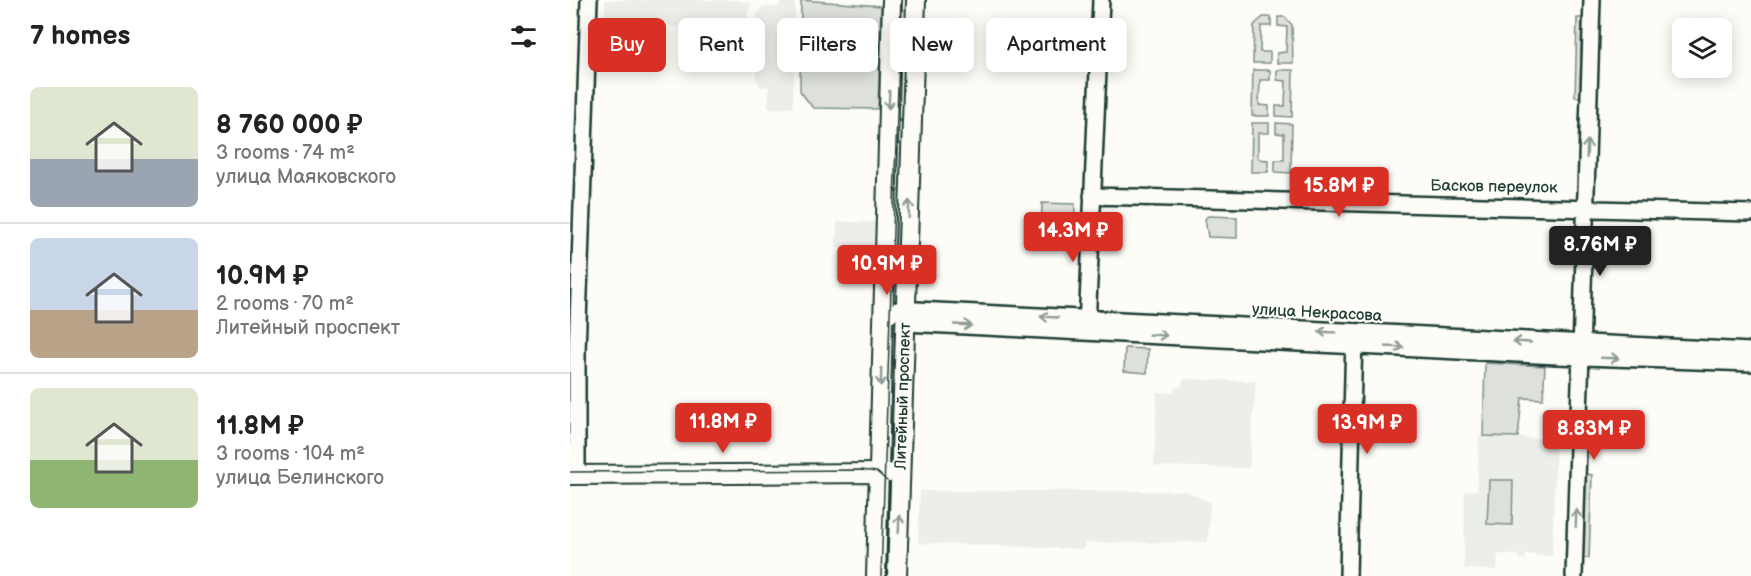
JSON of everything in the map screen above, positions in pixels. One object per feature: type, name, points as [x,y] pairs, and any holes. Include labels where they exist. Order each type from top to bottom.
[{"type":"main road","name":"Литейный проспект","points":[[876,576],[892,0]]},
{"type":"main road","name":"Литейный проспект","points":[[897,576],[916,0]]},
{"type":"main road","points":[[574,474],[900,473]]},
{"type":"street","points":[[574,474],[589,0]]},
{"type":"street","points":[[1088,325],[1101,0]]},
{"type":"street","points":[[1574,576],[1592,0]]},
{"type":"street","name":"Басков переулок","points":[[1092,196],[1751,213]]},
{"type":"street","name":"улица Некрасова","points":[[882,318],[897,310],[905,316],[1580,351],[1751,363]]},
{"type":"street","points":[[1348,576],[1354,339]]},
{"type":"street","name":"улица Некрасова","points":[[1580,351],[1751,351]]},
{"type":"shaded area","points":[[605,0],[736,0],[751,3],[747,18],[678,18],[678,27],[666,25],[666,18],[605,16]]},
{"type":"shaded area","points":[[780,0],[795,0],[795,18],[777,18],[777,72],[794,72],[793,108],[768,108],[769,87],[760,87],[756,77],[756,72],[765,72],[765,18],[757,18],[757,13],[760,13],[760,7],[780,7]]},
{"type":"shaded area","points":[[801,0],[881,6],[878,109],[813,108],[800,91],[800,72],[878,72],[878,18],[801,18]]},
{"type":"shaded area","points":[[1263,17],[1271,17],[1271,26],[1261,26],[1260,52],[1270,52],[1270,63],[1253,63],[1254,25]]},
{"type":"shaded area","points":[[1278,17],[1285,17],[1292,25],[1293,63],[1277,63],[1277,53],[1286,52],[1287,27],[1278,26]]},
{"type":"shaded area","points":[[1577,18],[1582,18],[1580,97],[1575,97]]},
{"type":"shaded area","points":[[1253,70],[1270,70],[1270,80],[1260,80],[1259,105],[1269,106],[1269,116],[1252,116]]},
{"type":"shaded area","points":[[1277,70],[1293,70],[1292,117],[1276,116],[1276,106],[1285,106],[1286,81],[1277,80]]},
{"type":"shaded area","points":[[1252,123],[1269,123],[1269,133],[1258,133],[1258,159],[1268,160],[1268,172],[1251,172]]},
{"type":"shaded area","points":[[1276,123],[1292,124],[1291,173],[1275,172],[1275,160],[1284,160],[1284,134],[1276,133]]},
{"type":"shaded area","points":[[1042,203],[1075,204],[1074,240],[1041,239]]},
{"type":"shaded area","points":[[1208,216],[1237,217],[1237,238],[1208,237],[1205,219]]},
{"type":"shaded area","points":[[837,222],[875,222],[874,248],[836,247]]},
{"type":"shaded area","points":[[1125,348],[1148,349],[1147,373],[1124,371]]},
{"type":"shaded area","points":[[1485,363],[1545,366],[1543,399],[1522,398],[1518,437],[1483,436]]},
{"type":"shaded area","points":[[1183,379],[1256,381],[1249,468],[1154,466],[1157,392],[1174,393],[1174,388],[1182,387]]},
{"type":"shaded area","points":[[1479,436],[1556,439],[1552,556],[1526,554],[1525,560],[1519,559],[1519,555],[1498,554],[1497,570],[1464,569],[1465,491],[1477,490]]},
{"type":"shaded area","points":[[1586,474],[1592,475],[1589,558],[1583,558]]},
{"type":"shaded area","points":[[1489,480],[1513,480],[1512,525],[1487,524]]},
{"type":"shaded area","points":[[920,491],[1185,491],[1210,502],[1208,542],[1084,543],[1084,549],[918,543]]},
{"type":"tram line","points":[[881,576],[901,0]]},
{"type":"tram line","points":[[570,472],[861,470],[877,472],[887,481]]}]
